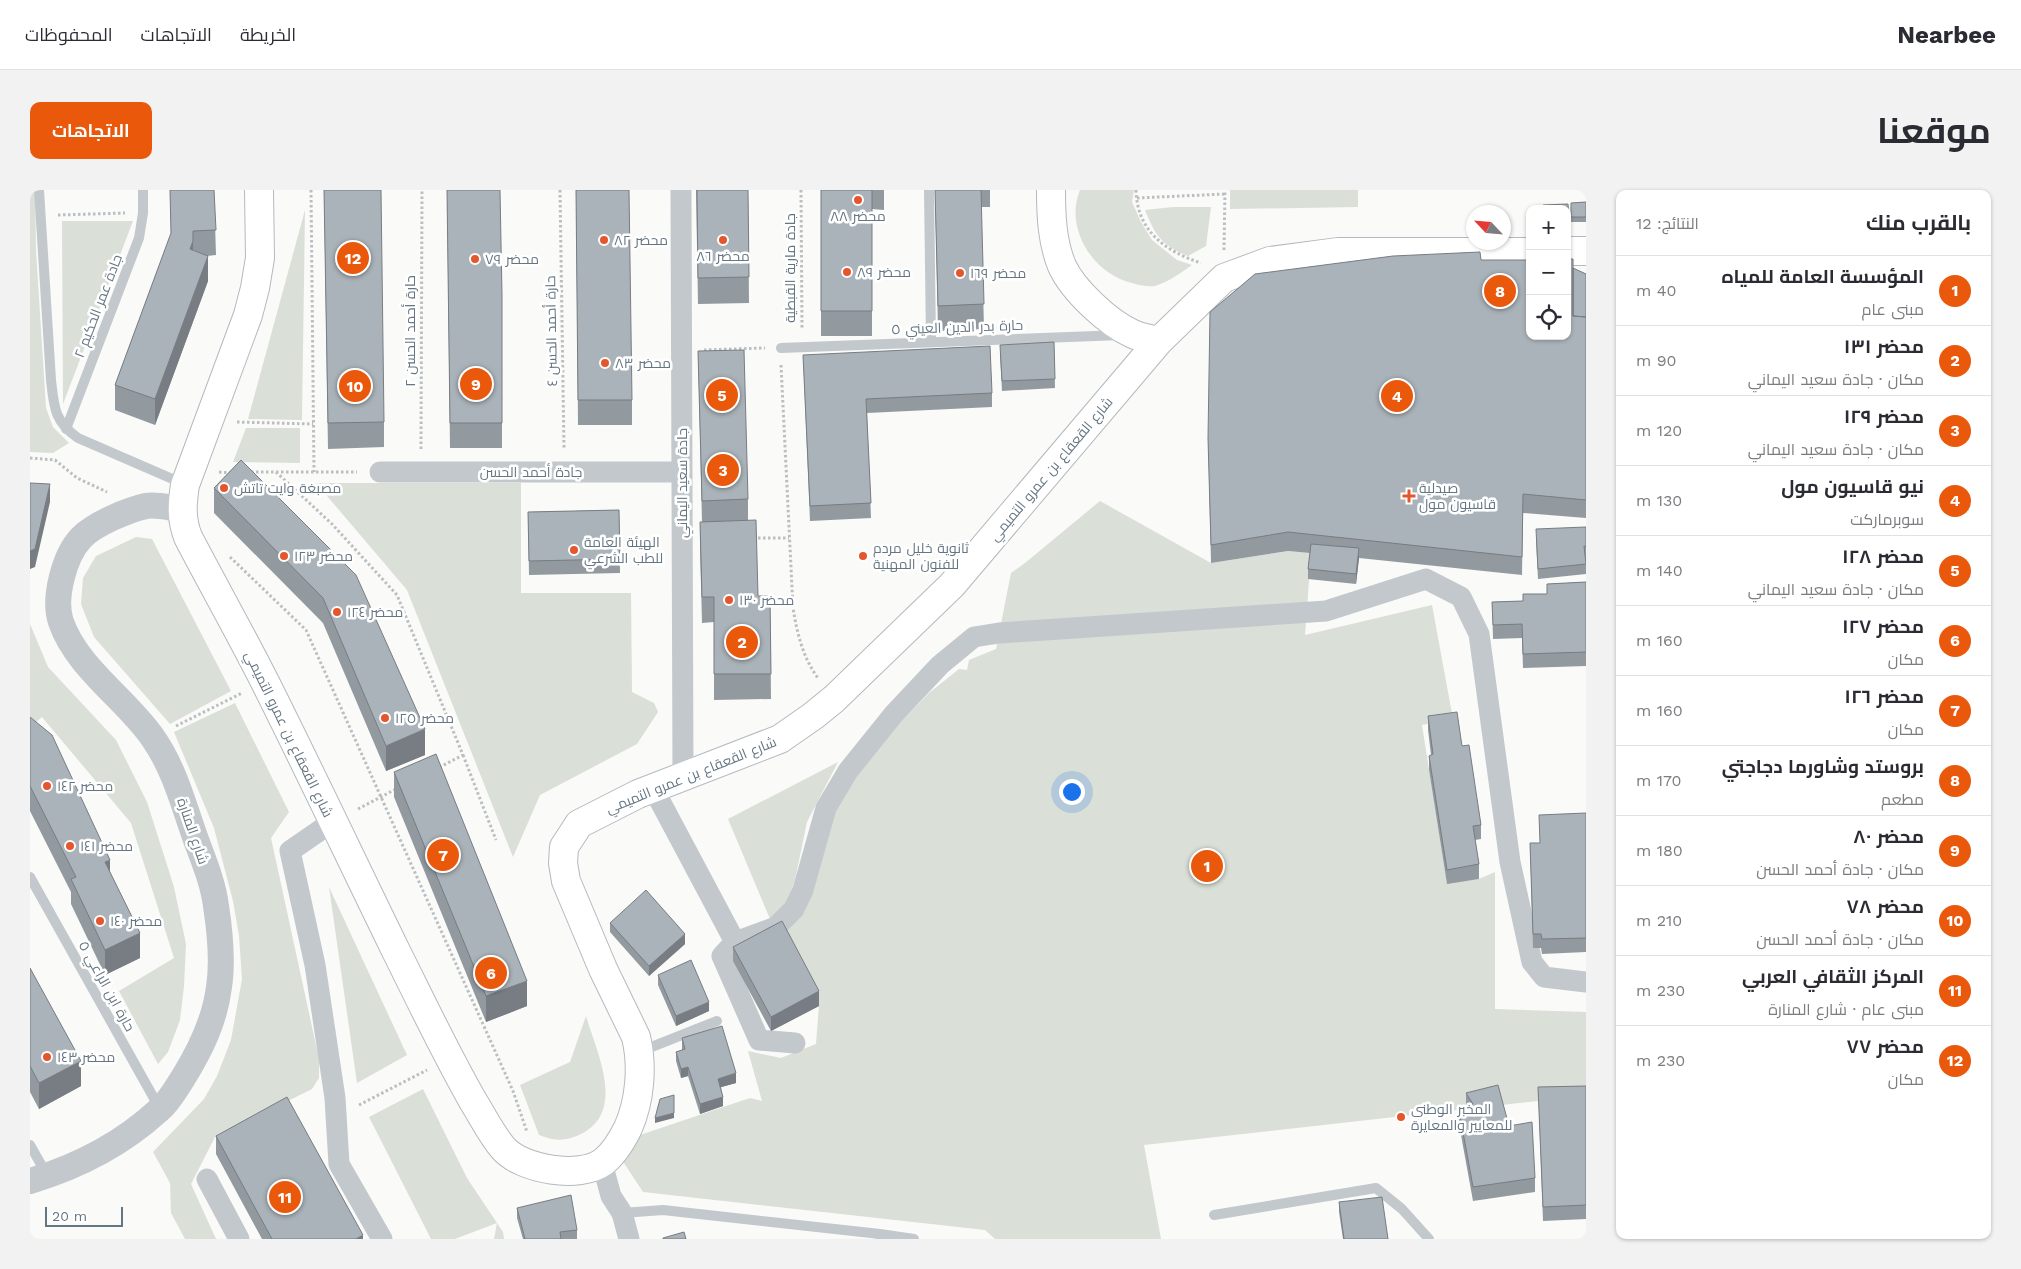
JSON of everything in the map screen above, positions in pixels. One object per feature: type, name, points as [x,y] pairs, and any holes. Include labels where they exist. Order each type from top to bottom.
[{"type":"main road","points":[[185,488],[248,316],[255,288],[260,258],[259,190]]},
{"type":"main road","points":[[1051,190],[1054,240],[1062,266],[1075,286],[1110,321],[1146,338]]},
{"type":"main road","points":[[1571,252],[1586,251]]},
{"type":"main road","name":"شارع القعقاع بن عمرو التميمي","points":[[185,488],[183,523],[188,537],[267,685],[332,822],[450,1058],[504,1150],[520,1161],[539,1168],[562,1172],[602,1163],[615,1151],[636,1109],[639,1084],[638,1053],[631,1024],[603,969],[566,881],[563,863],[564,847],[578,824],[653,788],[780,739],[834,699],[952,585],[1146,338],[1224,278],[1270,261],[1314,254],[1348,252],[1526,252]]},
{"type":"street","name":"جادة سعيد اليماني","points":[[681,190],[683,776]]},
{"type":"street","name":"جادة أحمد الحسن","points":[[380,472],[682,472]]},
{"type":"street","name":"شارع المنارة","points":[[39,1178],[84,1161],[105,1150],[161,1110],[201,1049],[216,1006],[220,986],[220,955],[216,904],[210,880],[171,768],[153,737],[75,649],[60,621],[58,600],[61,580],[70,554],[82,537],[108,520],[147,506],[185,488]]},
{"type":"street","points":[[795,1043],[759,1040],[722,956],[735,942],[776,927],[794,909],[803,890],[826,808],[848,771],[893,714],[940,665],[974,637],[999,633],[1326,611],[1426,579],[1460,596],[1479,634],[1510,862],[1532,962],[1544,977],[1586,982]]},
{"type":"street","points":[[653,788],[735,942]]},
{"type":"street","points":[[332,822],[290,851],[315,965],[336,1117],[339,1164],[382,1239]]},
{"type":"street","points":[[602,1163],[611,1196],[622,1213],[628,1239]]},
{"type":"street","points":[[207,1179],[239,1239]]},
{"type":"lane","points":[[39,190],[46,319],[53,405],[57,418],[66,429],[78,438],[185,488]]},
{"type":"lane","name":"جادة عمر الحكيم ٢","points":[[66,429],[139,238],[143,212],[143,190]]},
{"type":"lane","points":[[929,190],[931,342]]},
{"type":"lane","name":"حارة بدر الدين العيني ٥","points":[[781,348],[931,342],[1146,338]]},
{"type":"lane","name":"حارة ابن الراعي ٥","points":[[30,877],[161,1110]]},
{"type":"lane","points":[[638,1053],[717,1021]]},
{"type":"lane","points":[[30,1145],[39,1178]]},
{"type":"lane","points":[[1214,1215],[1376,1188],[1402,1209],[1428,1239]]},
{"type":"lane","points":[[622,1213],[664,1210],[914,1239]]},
{"type":"path","points":[[310,190],[314,472]]},
{"type":"path","name":"حارة أحمد الحسن ٢","points":[[420,472],[422,190]]},
{"type":"path","name":"حارة أحمد الحسن ٤","points":[[560,190],[564,472]]},
{"type":"path","name":"جادة مارية القبطية","points":[[801,190],[802,347]]},
{"type":"path","points":[[1136,190],[1139,212],[1145,224],[1160,242],[1181,256],[1204,264],[1224,278]]},
{"type":"path","points":[[1137,198],[1225,192],[1224,278]]},
{"type":"path","points":[[40,216],[143,212]]},
{"type":"path","points":[[682,351],[781,348],[789,538],[796,629],[811,669],[834,699]]},
{"type":"path","points":[[209,422],[313,424]]},
{"type":"path","points":[[30,458],[54,460],[77,478]]},
{"type":"path","points":[[185,488],[240,472]]},
{"type":"path","points":[[248,472],[380,472]]},
{"type":"path","points":[[276,472],[332,524],[397,595],[496,840]]},
{"type":"path","points":[[750,538],[789,538]]},
{"type":"path","points":[[230,556],[306,630],[513,1091],[539,1168]]},
{"type":"path","points":[[153,737],[236,695]]},
{"type":"path","points":[[437,768],[463,755]]},
{"type":"path","points":[[332,822],[403,786]]},
{"type":"path","points":[[336,1117],[450,1058]]},
{"type":"shaded area","points":[[30,190],[35,190],[36,251],[46,408],[53,427],[69,443],[53,453],[30,452]]},
{"type":"shaded area","points":[[1080,190],[1134,190],[1132,202],[1152,240],[1177,260],[1192,265],[1170,280],[1155,286],[1143,286],[1132,283],[1118,278],[1105,270],[1094,260],[1079,234],[1076,205]]},
{"type":"shaded area","points":[[1230,190],[1358,190],[1358,207],[1230,209]]},
{"type":"shaded area","points":[[1173,207],[1211,207],[1206,246],[1188,256],[1171,248],[1160,238],[1145,210]]},
{"type":"shaded area","points":[[305,210],[302,420],[248,419]]},
{"type":"shaded area","points":[[62,221],[133,221],[63,404]]},
{"type":"shaded area","points":[[246,428],[300,428],[300,463],[233,462]]},
{"type":"shaded area","points":[[316,483],[521,483],[521,593],[631,593],[632,692],[654,703],[658,712],[637,744],[540,795],[513,857],[407,590]]},
{"type":"shaded area","points":[[1100,501],[1211,563],[1288,551],[1311,553],[1305,635],[1432,605],[1453,719],[1422,725],[1447,883],[1479,879],[1495,872],[1495,1009],[1586,1012],[1586,1100],[1538,1101],[1144,1145],[1161,1239],[995,1239],[985,1230],[643,1192],[622,1160],[637,1136],[750,1098],[762,1101],[748,1051],[781,1058],[816,1044],[819,1005],[782,935],[833,811],[852,781],[886,737],[929,693],[959,669],[967,670],[969,660],[996,649],[1011,573]]},
{"type":"shaded area","points":[[136,537],[152,539],[231,691],[170,724],[94,637],[81,604],[83,578],[96,556]]},
{"type":"shaded area","points":[[30,624],[48,667],[116,740],[147,802],[174,887],[186,944],[184,986],[180,1020],[168,1052],[158,1064],[119,991],[174,958],[131,823],[42,717],[30,727]]},
{"type":"shaded area","points":[[235,703],[289,812],[271,838],[319,1059],[319,1078],[312,1089],[215,1137],[191,1184],[216,1239],[185,1239],[171,1213],[170,1183],[153,1152],[204,1099],[217,1076],[231,1040],[242,979],[239,936],[233,901],[214,828],[174,732]]},
{"type":"shaded area","points":[[838,762],[807,822],[795,880],[786,905],[770,919],[728,819]]},
{"type":"shaded area","points":[[329,887],[407,1055],[357,1083]]},
{"type":"shaded area","points":[[586,1016],[601,1062],[605,1095],[603,1110],[596,1123],[583,1133],[572,1138],[556,1140],[539,1135],[520,1085],[570,1062]]},
{"type":"shaded area","points":[[423,1089],[467,1178],[497,1223],[455,1239],[431,1239],[369,1117]]},
{"type":"shaded area","points":[[497,1223],[503,1232],[504,1239],[494,1239]]},
{"type":"building","points":[[170,190],[214,190],[216,230],[193,231],[193,241],[190,249],[208,256],[155,399],[115,385],[171,233]]},
{"type":"building","points":[[324,190],[381,190],[384,422],[328,423]]},
{"type":"building","points":[[447,190],[500,190],[502,423],[450,423]]},
{"type":"building","points":[[576,190],[629,190],[632,400],[578,400]]},
{"type":"building","name":"محضر ٨٦","points":[[697,190],[748,190],[749,277],[698,278]]},
{"type":"building","name":"محضر ٨٩","points":[[821,190],[872,190],[872,311],[821,311]]},
{"type":"building","name":"محضر ١٦٩","points":[[935,190],[981,190],[984,304],[938,306]]},
{"type":"building","points":[[1586,202],[1586,217],[1571,217],[1571,203]]},
{"type":"building","points":[[1480,252],[1481,260],[1526,260],[1526,340],[1571,340],[1571,259],[1573,259],[1573,316],[1586,317],[1586,500],[1523,494],[1522,557],[1288,532],[1211,545],[1208,438],[1210,312],[1255,274],[1393,256]]},
{"type":"building","points":[[1573,268],[1586,274],[1586,317],[1573,316]]},
{"type":"building","points":[[1054,342],[1055,379],[1002,381],[1000,345]]},
{"type":"building","points":[[990,346],[992,393],[866,399],[871,503],[810,506],[803,355]]},
{"type":"building","points":[[744,350],[748,499],[702,501],[698,351]]},
{"type":"building","points":[[241,460],[356,575],[425,729],[386,746],[323,598],[214,488]]},
{"type":"building","points":[[30,483],[50,484],[35,549],[30,551]]},
{"type":"building","name":"الهيئة العامة للطب الشرعي","points":[[619,510],[620,559],[529,561],[528,512]]},
{"type":"building","points":[[756,520],[758,596],[770,596],[771,674],[714,674],[714,597],[702,597],[700,522]]},
{"type":"building","points":[[1586,527],[1586,547],[1584,546],[1586,564],[1538,569],[1536,529]]},
{"type":"building","points":[[1311,544],[1359,548],[1356,574],[1308,569]]},
{"type":"building","points":[[1586,582],[1586,652],[1523,654],[1522,624],[1493,625],[1492,602],[1523,601],[1523,594],[1547,594],[1547,584]]},
{"type":"building","points":[[1457,712],[1462,746],[1469,745],[1481,825],[1473,826],[1479,864],[1447,870],[1429,756],[1433,754],[1428,716]]},
{"type":"building","points":[[30,717],[52,735],[110,860],[105,862],[140,933],[105,950],[71,879],[76,877],[30,786]]},
{"type":"building","points":[[436,754],[527,981],[486,996],[394,772]]},
{"type":"building","points":[[1586,813],[1586,938],[1542,939],[1541,934],[1533,934],[1530,843],[1540,843],[1539,815]]},
{"type":"building","points":[[646,890],[685,934],[649,966],[610,923]]},
{"type":"building","points":[[782,921],[819,991],[771,1017],[733,947]]},
{"type":"building","points":[[691,960],[709,1002],[676,1016],[658,975]]},
{"type":"building","points":[[30,968],[81,1061],[39,1083],[30,1066]]},
{"type":"building","points":[[722,1026],[736,1073],[718,1079],[723,1097],[700,1104],[688,1067],[681,1069],[676,1052],[685,1049],[682,1038]]},
{"type":"building","points":[[1498,1085],[1509,1126],[1532,1122],[1535,1178],[1473,1187],[1459,1110],[1473,1104],[1466,1093]]},
{"type":"building","points":[[1586,1086],[1586,1205],[1543,1207],[1538,1087]]},
{"type":"building","points":[[674,1095],[674,1113],[655,1118],[660,1099]]},
{"type":"building","points":[[287,1097],[363,1235],[356,1239],[272,1239],[216,1136]]},
{"type":"building","points":[[571,1195],[577,1230],[560,1232],[561,1239],[525,1239],[517,1208]]},
{"type":"building","points":[[1382,1197],[1388,1239],[1344,1239],[1339,1202]]},
{"type":"building","points":[[684,1232],[686,1239],[663,1239],[663,1238]]},
{"type":"place","name":"محضر ٨٨","points":[[858,200]]},
{"type":"place","name":"محضر ٨٢","points":[[604,240]]},
{"type":"place","name":"محضر ٨٦","points":[[723,240]]},
{"type":"place","name":"محضر ٧٧","points":[[353,258]]},
{"type":"place","name":"محضر ٧٩","points":[[475,259]]},
{"type":"place","name":"محضر ٨٩","points":[[847,272]]},
{"type":"place","name":"محضر ١٦٩","points":[[960,273]]},
{"type":"place","name":"بروستد وشاورما دجاجتي","points":[[1500,291]]},
{"type":"place","name":"محضر ٨٣","points":[[605,363]]},
{"type":"place","name":"محضر ٨٠","points":[[476,384]]},
{"type":"place","name":"محضر ٧٨","points":[[355,386]]},
{"type":"place","name":"محضر ١٢٨","points":[[722,395]]},
{"type":"place","name":"نيو قاسيون مول","points":[[1397,396]]},
{"type":"place","name":"محضر ١٢٩","points":[[723,470]]},
{"type":"place","name":"مصبغة وايت تاتش","points":[[224,488]]},
{"type":"place","name":"صيدلية قاسيون مول","points":[[1409,496]]},
{"type":"place","name":"الهيئة العامة للطب الشرعي","points":[[574,550]]},
{"type":"place","name":"محضر ١٢٣","points":[[284,556]]},
{"type":"place","name":"ثانوية خليل مردم للفنون المهنية","points":[[863,556]]},
{"type":"place","name":"محضر ١٣٠","points":[[729,600]]},
{"type":"place","name":"محضر ١٢٤","points":[[337,612]]},
{"type":"place","name":"محضر ١٣١","points":[[742,642]]},
{"type":"place","name":"محضر ١٢٥","points":[[385,718]]},
{"type":"place","name":"محضر ١٤٢","points":[[47,786]]},
{"type":"place","name":"محضر ١٤١","points":[[70,846]]},
{"type":"place","name":"محضر ١٢٦","points":[[443,855]]},
{"type":"place","name":"المؤسسة العامة للمياه","points":[[1207,866]]},
{"type":"place","name":"محضر ١٤٠","points":[[100,921]]},
{"type":"place","name":"محضر ١٢٧","points":[[491,973]]},
{"type":"place","name":"محضر ١٤٣","points":[[47,1057]]},
{"type":"place","name":"المخبر الوطني للمعايير والمعايرة","points":[[1401,1117]]},
{"type":"place","name":"المركز الثقافي العربي","points":[[285,1197]]}]
